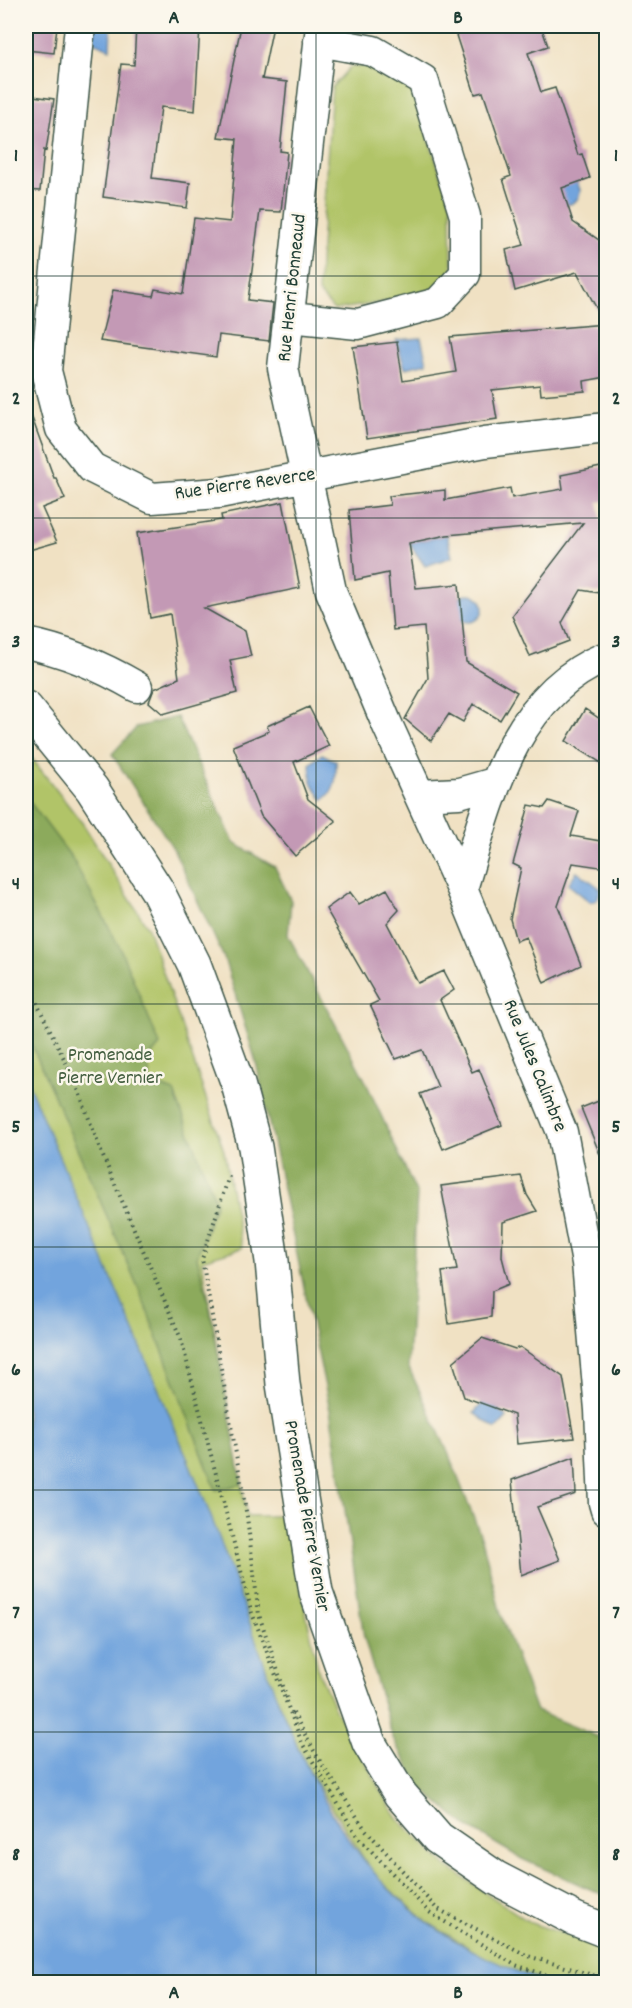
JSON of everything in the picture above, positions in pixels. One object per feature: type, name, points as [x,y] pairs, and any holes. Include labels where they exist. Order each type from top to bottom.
[{"type":"main road","name":"Promenade Pierre Vernier","points":[[26,708],[92,789],[158,890],[194,964],[238,1084],[255,1147],[272,1261],[283,1384],[316,1592],[369,1743],[399,1794],[438,1838],[496,1878],[591,1920],[606,1930]]},
{"type":"street","name":"Rue Pierre Reverce","points":[[80,26],[46,371],[61,429],[92,468],[152,498],[219,493],[485,442],[606,428]]},
{"type":"street","name":"Rue Henri Bonneaud","points":[[320,33],[283,368],[331,591],[356,650]]},
{"type":"street","points":[[290,317],[358,324],[438,303],[465,274],[465,216],[423,80],[373,51],[320,33]]},
{"type":"street","points":[[26,643],[51,648],[100,665],[138,687]]},
{"type":"street","name":"Rue Jules Calimbre","points":[[356,650],[462,889],[562,1132],[597,1265],[603,1403],[603,1503],[606,1510]]},
{"type":"street","points":[[462,889],[494,783],[532,712],[560,684],[585,665],[606,657]]},
{"type":"street","points":[[420,795],[459,793],[494,783]]},
{"type":"path","points":[[26,981],[75,1081],[102,1154],[181,1339],[227,1514]]},
{"type":"green space","points":[[384,65],[411,87],[451,205],[452,275],[426,295],[334,310],[318,292],[332,87],[350,67]]},
{"type":"green space","points":[[177,717],[234,843],[275,867],[291,901],[288,935],[364,1078],[417,1194],[408,1366],[447,1450],[482,1539],[501,1615],[536,1711],[606,1740],[606,1896],[522,1859],[466,1826],[420,1787],[392,1736],[364,1637],[330,1410],[256,1062],[224,958],[173,848],[112,754],[137,727]]},
{"type":"green space","name":"Promenade Pierre Vernier","points":[[26,751],[83,824],[148,928],[224,1151],[242,1248],[202,1260],[247,1516],[285,1516],[319,1673],[336,1711],[397,1818],[446,1866],[531,1923],[606,1948],[606,1982],[547,1982],[534,1978],[495,1964],[429,1923],[371,1870],[305,1764],[275,1694],[215,1528],[26,1078]]},
{"type":"green space","points":[[26,797],[72,858],[120,948],[160,1045],[147,1060],[151,1083],[174,1092],[216,1202],[197,1257],[209,1303],[242,1484],[216,1490],[138,1287],[26,1032]]},
{"type":"water","points":[[93,26],[111,26],[110,49],[91,41]]},
{"type":"water","points":[[577,182],[580,193],[577,199],[573,203],[564,204],[555,186]]},
{"type":"water","points":[[421,338],[427,363],[405,368],[396,340]]},
{"type":"water","points":[[447,535],[452,557],[425,566],[409,543]]},
{"type":"water","points":[[469,594],[479,598],[483,608],[479,618],[469,622],[459,618],[455,608],[459,598]]},
{"type":"water","points":[[322,754],[336,761],[336,778],[333,787],[323,800],[312,784],[310,764]]},
{"type":"water","points":[[577,871],[601,889],[597,900],[590,902],[568,884]]},
{"type":"water","points":[[26,1078],[146,1358],[215,1527],[280,1705],[320,1791],[344,1832],[372,1870],[409,1907],[430,1924],[475,1952],[547,1982],[26,1982]]},
{"type":"water","points":[[485,1400],[507,1417],[496,1429],[474,1413]]},
{"type":"building","points":[[26,26],[57,26],[54,53],[26,50]]},
{"type":"building","points":[[136,26],[200,26],[195,111],[161,107],[152,178],[190,183],[187,208],[103,197],[121,64],[134,65]]},
{"type":"building","points":[[241,26],[273,26],[262,79],[287,82],[280,151],[287,152],[281,212],[260,211],[248,300],[273,303],[269,341],[219,335],[216,357],[100,341],[113,290],[153,296],[155,289],[183,294],[194,218],[230,222],[237,139],[218,137]]},
{"type":"building","points":[[453,26],[541,26],[548,46],[528,53],[541,92],[555,88],[578,155],[582,154],[590,178],[562,188],[573,222],[606,245],[606,377],[584,381],[585,391],[541,395],[540,385],[492,390],[497,419],[367,438],[353,347],[397,342],[403,381],[456,372],[450,337],[605,324],[577,272],[515,291],[506,250],[524,245],[503,179],[511,176],[483,92],[475,94]]},
{"type":"building","points":[[26,95],[54,99],[46,151],[44,150],[40,191],[26,190]]},
{"type":"building","points":[[26,407],[28,407],[54,478],[65,499],[42,508],[57,542],[26,551]]},
{"type":"building","points":[[606,466],[606,501],[598,502],[606,546],[606,594],[581,590],[562,623],[569,641],[530,656],[512,616],[583,523],[447,535],[409,543],[416,588],[459,584],[466,662],[517,692],[500,720],[473,704],[463,722],[449,714],[431,741],[405,719],[428,678],[424,627],[393,630],[388,573],[355,580],[349,510],[390,505],[389,496],[445,490],[445,500],[510,488],[512,498],[563,489],[561,475]]},
{"type":"building","points":[[283,502],[300,588],[204,608],[245,631],[251,656],[230,660],[237,693],[163,714],[149,702],[154,689],[179,678],[170,614],[150,618],[137,533],[222,520],[221,515]]},
{"type":"building","points":[[309,707],[329,746],[294,762],[308,799],[336,821],[295,856],[261,816],[233,746],[269,731],[267,726]]},
{"type":"building","points":[[585,709],[606,723],[606,766],[566,741]]},
{"type":"building","points":[[549,801],[579,811],[571,836],[606,842],[606,868],[573,863],[558,906],[581,965],[544,983],[526,937],[516,941],[510,919],[521,868],[513,864],[529,805],[544,808]]},
{"type":"building","points":[[387,889],[399,910],[387,923],[418,983],[444,971],[454,990],[440,1000],[472,1072],[479,1069],[502,1125],[443,1149],[420,1094],[438,1087],[422,1050],[396,1059],[370,1005],[379,1001],[326,909],[350,892],[359,904]]},
{"type":"building","points":[[606,1098],[606,1169],[581,1108]]},
{"type":"building","points":[[521,1176],[527,1195],[537,1211],[503,1222],[502,1257],[509,1284],[492,1291],[491,1317],[449,1324],[442,1272],[457,1270],[441,1186]]},
{"type":"building","points":[[482,1338],[515,1349],[520,1347],[563,1377],[574,1438],[517,1444],[514,1415],[464,1397],[453,1362]]},
{"type":"building","points":[[574,1457],[576,1494],[537,1507],[560,1560],[521,1575],[512,1480]]}]
